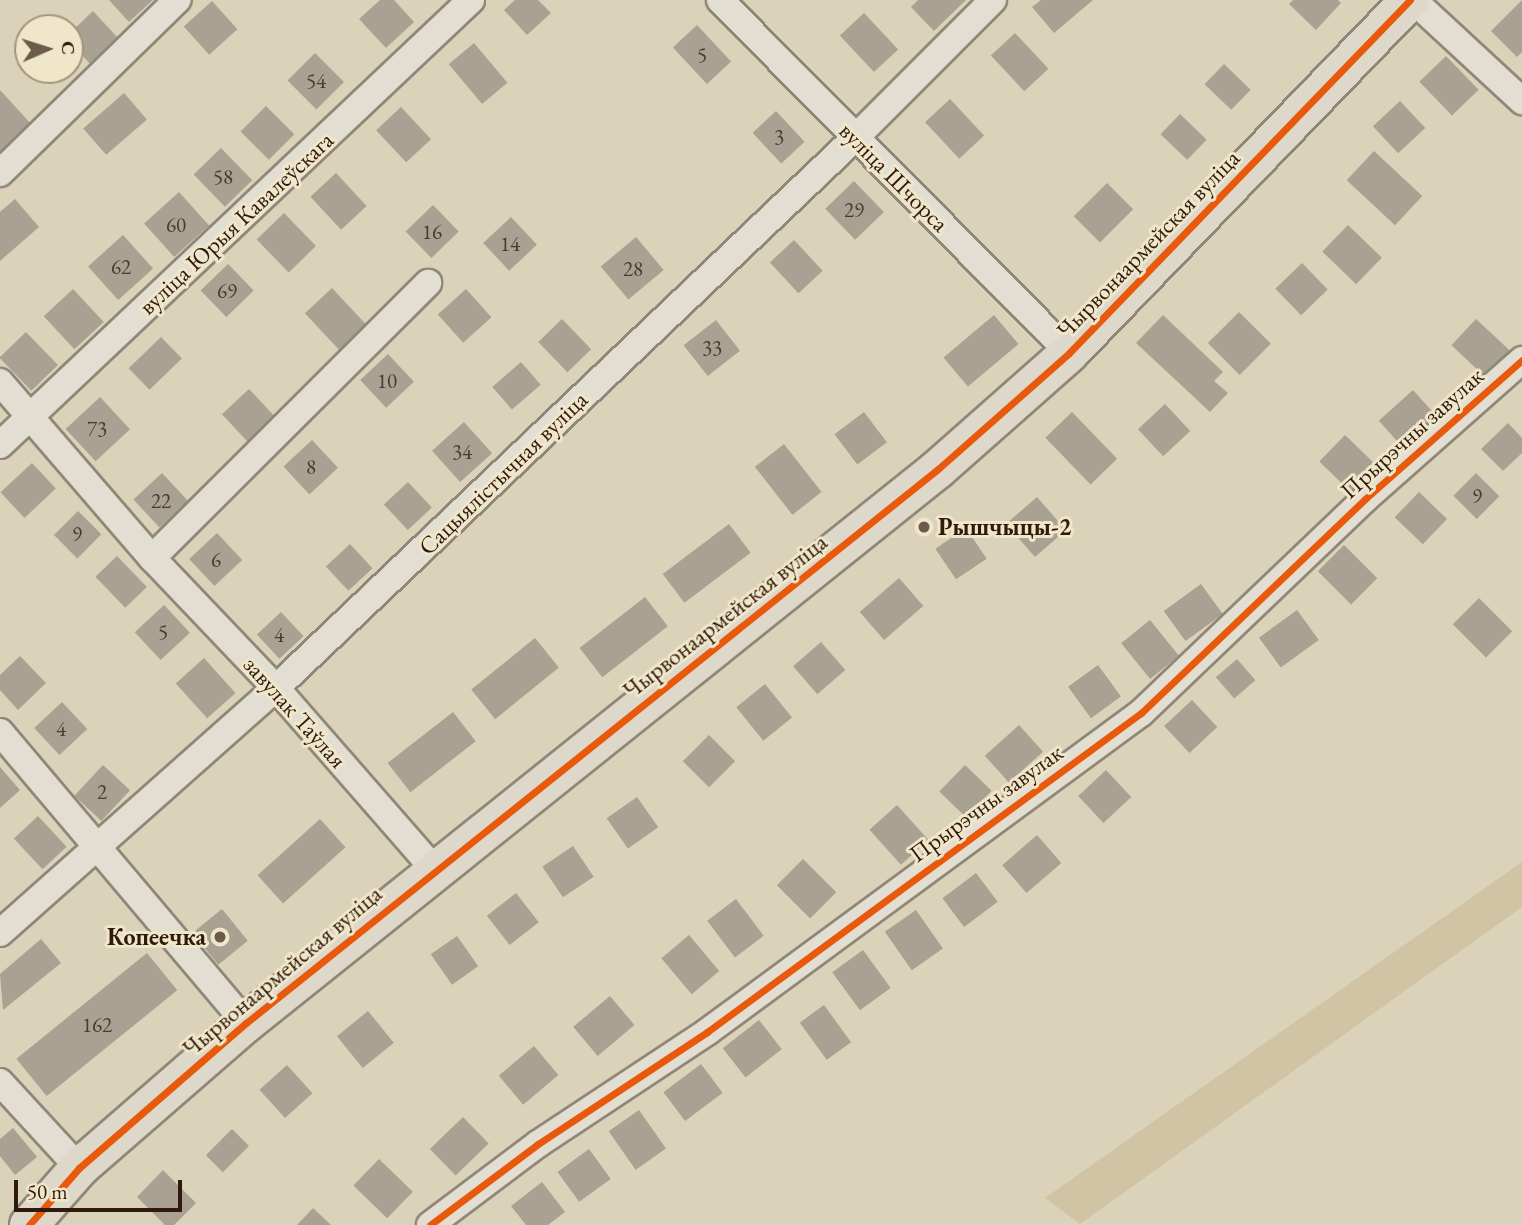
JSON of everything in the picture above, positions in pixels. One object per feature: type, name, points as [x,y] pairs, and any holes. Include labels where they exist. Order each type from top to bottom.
[{"type":"highway","name":"Чырвонаармейская вуліца","points":[[29,1225],[79,1168],[246,1023],[929,477],[1069,353],[1412,0]]},
{"type":"street","points":[[0,173],[177,0]]},
{"type":"street","name":"вуліца Шчорса","points":[[720,0],[1069,353]]},
{"type":"street","name":"Сацыялістычная вуліца","points":[[0,933],[276,688],[855,138],[993,0]]},
{"type":"street","points":[[1412,0],[1522,101]]},
{"type":"street","name":"вуліца Юрыя Кавалеўскага","points":[[0,445],[454,6]]},
{"type":"street","points":[[152,558],[428,284]]},
{"type":"street","name":"Прырэчны завулак","points":[[430,1225],[538,1144],[707,1032],[1141,713],[1365,499],[1522,360]]},
{"type":"street","name":"завулак Таўлая","points":[[0,382],[152,558],[276,688],[435,870]]},
{"type":"street","points":[[0,732],[99,844],[246,1023]]},
{"type":"street","points":[[0,1082],[79,1168]]},
{"type":"shaded area","points":[[1522,862],[1522,907],[1080,1224],[1045,1198]]},
{"type":"building","points":[[109,0],[153,0],[129,22]]},
{"type":"building","points":[[380,0],[394,0],[414,22],[386,48],[359,19]]},
{"type":"building","points":[[515,0],[538,0],[551,13],[527,35],[504,10]]},
{"type":"building","points":[[918,0],[966,0],[934,31],[911,7]]},
{"type":"building","points":[[1041,0],[1093,0],[1054,33],[1032,7]]},
{"type":"building","points":[[1293,0],[1338,0],[1341,3],[1316,30],[1289,4]]},
{"type":"building","points":[[1522,0],[1522,52],[1517,57],[1491,31]]},
{"type":"building","points":[[212,1],[237,29],[209,55],[184,26]]},
{"type":"building","points":[[93,11],[119,39],[91,65],[84,57],[84,20]]},
{"type":"building","points":[[864,13],[898,50],[874,72],[840,36]]},
{"type":"building","points":[[697,25],[731,62],[707,84],[673,48]]},
{"type":"building","points":[[1015,33],[1048,69],[1024,91],[991,56]]},
{"type":"building","points":[[474,43],[507,83],[482,104],[449,64]]},
{"type":"building","points":[[315,53],[344,82],[316,110],[287,81]]},
{"type":"building","points":[[1446,56],[1479,90],[1452,116],[1419,82]]},
{"type":"building","points":[[1224,64],[1251,90],[1231,110],[1205,84]]},
{"type":"building","points":[[0,90],[32,125],[0,154]]},
{"type":"building","points":[[124,93],[147,119],[106,155],[83,128]]},
{"type":"building","points":[[950,99],[984,136],[959,159],[925,122]]},
{"type":"building","points":[[1400,101],[1425,128],[1398,153],[1373,126]]},
{"type":"building","points":[[266,106],[294,134],[269,160],[241,131]]},
{"type":"building","points":[[401,107],[431,139],[406,162],[376,130]]},
{"type":"building","points":[[776,111],[805,142],[781,164],[753,133]]},
{"type":"building","points":[[1180,114],[1207,140],[1187,160],[1161,134]]},
{"type":"building","points":[[221,148],[252,180],[225,207],[194,174]]},
{"type":"building","points":[[1374,151],[1422,196],[1395,225],[1347,180]]},
{"type":"building","points":[[336,173],[367,206],[341,230],[310,197]]},
{"type":"building","points":[[854,181],[884,212],[855,240],[825,209]]},
{"type":"building","points":[[1107,183],[1133,209],[1100,242],[1074,216]]},
{"type":"building","points":[[179,192],[209,225],[174,257],[144,223]]},
{"type":"building","points":[[15,199],[39,227],[0,261],[0,212]]},
{"type":"building","points":[[433,205],[459,232],[431,258],[406,231]]},
{"type":"building","points":[[284,213],[316,246],[289,272],[257,239]]},
{"type":"building","points":[[511,217],[537,245],[509,271],[483,243]]},
{"type":"building","points":[[1348,225],[1382,258],[1356,284],[1322,252]]},
{"type":"building","points":[[123,235],[153,268],[118,300],[88,266]]},
{"type":"building","points":[[636,237],[664,270],[628,300],[601,267]]},
{"type":"building","points":[[794,240],[823,271],[799,293],[770,263]]},
{"type":"building","points":[[1302,263],[1328,290],[1301,315],[1275,289]]},
{"type":"building","points":[[228,264],[254,291],[226,317],[201,290]]},
{"type":"building","points":[[332,288],[366,325],[339,350],[305,313]]},
{"type":"building","points":[[73,289],[104,322],[74,349],[44,316]]},
{"type":"building","points":[[466,289],[491,317],[463,343],[438,314]]},
{"type":"building","points":[[1239,312],[1271,344],[1240,375],[1208,343]]},
{"type":"building","points":[[994,315],[1018,344],[968,387],[943,357]]},
{"type":"building","points":[[1163,315],[1223,372],[1214,381],[1228,393],[1210,412],[1136,343]]},
{"type":"building","points":[[562,319],[591,349],[567,372],[538,342]]},
{"type":"building","points":[[1476,319],[1510,351],[1486,377],[1451,345]]},
{"type":"building","points":[[716,320],[740,351],[708,376],[684,345]]},
{"type":"building","points":[[26,332],[58,365],[31,391],[0,358]]},
{"type":"building","points":[[161,337],[182,359],[149,390],[129,368]]},
{"type":"building","points":[[388,354],[414,382],[386,408],[360,380]]},
{"type":"building","points":[[521,362],[541,385],[512,410],[492,387]]},
{"type":"building","points":[[249,389],[275,417],[248,442],[222,414]]},
{"type":"building","points":[[1413,390],[1438,418],[1404,449],[1379,421]]},
{"type":"building","points":[[100,397],[130,429],[96,461],[66,429]]},
{"type":"building","points":[[1165,404],[1190,431],[1163,456],[1138,429]]},
{"type":"building","points":[[864,412],[887,442],[857,465],[834,434]]},
{"type":"building","points":[[1072,412],[1117,459],[1091,484],[1045,438]]},
{"type":"building","points":[[464,422],[492,453],[460,482],[432,451]]},
{"type":"building","points":[[1508,423],[1522,438],[1522,453],[1503,471],[1481,449]]},
{"type":"building","points":[[1345,435],[1378,467],[1352,494],[1319,462]]},
{"type":"building","points":[[312,440],[338,468],[309,494],[283,467]]},
{"type":"building","points":[[784,444],[822,492],[792,515],[755,467]]},
{"type":"building","points":[[32,463],[56,489],[24,518],[1,492]]},
{"type":"building","points":[[162,473],[188,501],[159,527],[133,500]]},
{"type":"building","points":[[1476,473],[1499,496],[1477,519],[1453,496]]},
{"type":"building","points":[[408,482],[432,508],[408,530],[384,505]]},
{"type":"building","points":[[1419,492],[1447,519],[1423,544],[1395,517]]},
{"type":"building","points":[[1037,497],[1066,530],[1035,557],[1006,524]]},
{"type":"building","points":[[78,511],[101,534],[77,558],[54,535]]},
{"type":"building","points":[[729,524],[751,553],[684,603],[663,574]]},
{"type":"building","points":[[966,528],[987,559],[956,579],[935,549]]},
{"type":"building","points":[[217,533],[242,560],[214,586],[189,559]]},
{"type":"building","points":[[350,544],[373,568],[348,591],[326,567]]},
{"type":"building","points":[[1344,545],[1377,578],[1351,604],[1318,571]]},
{"type":"building","points":[[117,556],[147,587],[125,608],[95,577]]},
{"type":"building","points":[[899,578],[923,606],[884,640],[860,612]]},
{"type":"building","points":[[1201,584],[1223,614],[1186,641],[1164,611]]},
{"type":"building","points":[[645,597],[668,626],[602,677],[580,648]]},
{"type":"building","points":[[1479,598],[1512,631],[1486,657],[1453,624]]},
{"type":"building","points":[[164,605],[190,633],[161,660],[135,632]]},
{"type":"building","points":[[1297,610],[1319,640],[1281,668],[1259,638]]},
{"type":"building","points":[[281,612],[304,636],[279,659],[257,635]]},
{"type":"building","points":[[1150,620],[1179,656],[1150,679],[1121,643]]},
{"type":"building","points":[[535,638],[559,668],[495,719],[471,690]]},
{"type":"building","points":[[821,642],[845,670],[817,694],[793,666]]},
{"type":"building","points":[[20,656],[46,683],[18,710],[0,690],[0,675]]},
{"type":"building","points":[[204,658],[235,693],[207,718],[176,683]]},
{"type":"building","points":[[1237,659],[1255,680],[1234,699],[1216,677]]},
{"type":"building","points":[[1098,665],[1121,697],[1091,718],[1068,687]]},
{"type":"building","points":[[765,684],[792,717],[763,741],[736,707]]},
{"type":"building","points":[[1192,700],[1217,727],[1189,753],[1164,726]]},
{"type":"building","points":[[62,702],[87,729],[59,755],[34,728]]},
{"type":"building","points":[[453,712],[476,741],[410,792],[388,763]]},
{"type":"building","points":[[1019,725],[1043,752],[1009,783],[985,756]]},
{"type":"building","points":[[709,735],[735,761],[709,787],[683,761]]},
{"type":"building","points":[[103,765],[130,790],[101,821],[74,796]]},
{"type":"building","points":[[965,765],[992,791],[966,817],[939,792]]},
{"type":"building","points":[[0,767],[20,790],[0,808]]},
{"type":"building","points":[[1106,770],[1131,797],[1103,823],[1078,796]]},
{"type":"building","points":[[637,797],[658,827],[628,849],[607,818]]},
{"type":"building","points":[[897,805],[928,840],[901,865],[870,830]]},
{"type":"building","points":[[38,816],[67,847],[43,869],[14,839]]},
{"type":"building","points":[[320,819],[345,847],[283,903],[258,875]]},
{"type":"building","points":[[1037,835],[1061,863],[1027,893],[1002,865]]},
{"type":"building","points":[[573,846],[594,877],[563,897],[542,867]]},
{"type":"building","points":[[803,859],[836,892],[810,918],[777,885]]},
{"type":"building","points":[[976,873],[998,902],[964,927],[942,898]]},
{"type":"building","points":[[516,893],[539,922],[510,945],[487,916]]},
{"type":"building","points":[[736,899],[764,936],[735,957],[707,921]]},
{"type":"building","name":"Копеечка","points":[[222,909],[248,941],[218,965],[192,933]]},
{"type":"building","points":[[916,910],[943,949],[912,970],[885,932]]},
{"type":"building","points":[[689,935],[719,971],[692,994],[661,958]]},
{"type":"building","points":[[457,936],[478,966],[452,985],[431,954]]},
{"type":"building","points":[[41,939],[61,963],[3,1010],[0,974]]},
{"type":"building","points":[[863,950],[891,988],[860,1010],[832,972]]},
{"type":"building","points":[[147,953],[177,990],[47,1096],[16,1059]]},
{"type":"building","points":[[610,996],[634,1025],[598,1056],[573,1027]]},
{"type":"building","points":[[824,1005],[851,1042],[827,1060],[800,1023]]},
{"type":"building","points":[[368,1011],[394,1043],[363,1068],[337,1036]]},
{"type":"building","points":[[759,1020],[782,1049],[746,1077],[723,1048]]},
{"type":"building","points":[[534,1046],[558,1075],[523,1105],[499,1076]]},
{"type":"building","points":[[701,1064],[723,1093],[685,1121],[663,1092]]},
{"type":"building","points":[[287,1065],[312,1093],[285,1118],[260,1090]]},
{"type":"building","points":[[639,1110],[666,1149],[636,1170],[609,1131]]},
{"type":"building","points":[[463,1117],[489,1144],[456,1176],[430,1149]]},
{"type":"building","points":[[13,1128],[37,1157],[15,1175],[0,1156],[0,1139]]},
{"type":"building","points":[[232,1129],[249,1146],[223,1172],[206,1155]]},
{"type":"building","points":[[589,1149],[611,1179],[579,1202],[557,1172]]},
{"type":"building","points":[[379,1159],[413,1192],[387,1218],[353,1186]]},
{"type":"building","points":[[163,1170],[196,1203],[174,1225],[165,1225],[137,1197]]},
{"type":"building","points":[[542,1182],[565,1212],[548,1225],[526,1225],[511,1206]]},
{"type":"building","points":[[313,1208],[331,1225],[297,1225]]},
{"type":"cycle path","points":[[29,1225],[79,1168],[246,1023],[938,469],[1069,353],[1410,0]]},
{"type":"cycle path","points":[[430,1225],[538,1144],[707,1032],[1141,713],[1365,499],[1522,360]]},
{"type":"place","name":"Рышчыцы-2","points":[[924,527]]},
{"type":"place","name":"Копеечка","points":[[220,937]]}]
